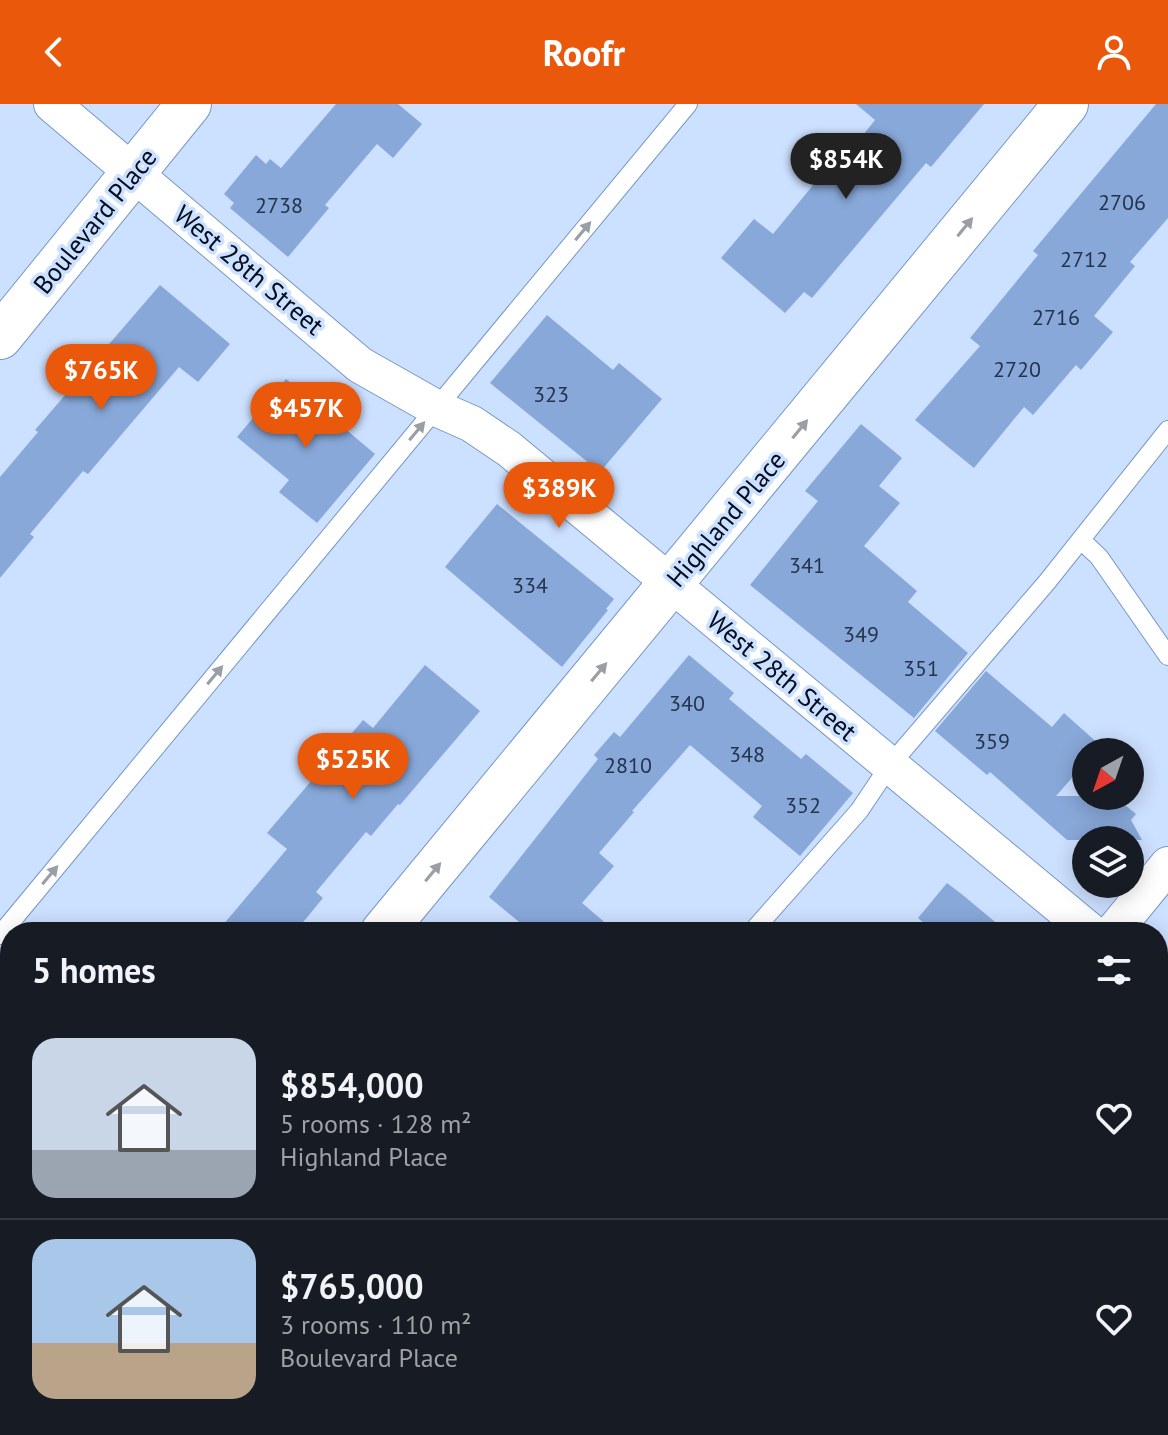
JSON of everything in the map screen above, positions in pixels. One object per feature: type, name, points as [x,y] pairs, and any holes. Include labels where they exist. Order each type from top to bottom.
[{"type":"street","name":"West 28th Street","points":[[52,104],[360,365],[436,408],[472,424],[509,449],[1079,922]]},
{"type":"street","name":"Boulevard Place","points":[[0,337],[189,104]]},
{"type":"street","name":"Highland Place","points":[[391,922],[1066,104]]},
{"type":"street","points":[[1121,922],[1168,865]]},
{"type":"lane","points":[[11,922],[688,104]]},
{"type":"lane","points":[[761,922],[859,811],[890,765],[1081,540],[1168,430]]},
{"type":"lane","points":[[1081,540],[1099,557],[1168,656]]},
{"type":"building","points":[[336,104],[398,104],[422,124],[393,158],[377,144],[325,205],[329,208],[288,257],[230,208],[234,203],[224,194],[256,155],[266,164],[270,159],[281,168]]},
{"type":"building","points":[[856,104],[984,104],[931,167],[926,163],[812,298],[804,292],[785,313],[721,258],[754,219],[773,234],[823,173],[829,178],[875,120]]},
{"type":"building","points":[[1156,104],[1168,104],[1168,218],[1130,262],[1135,266],[1094,316],[1113,332],[1081,370],[1076,365],[1033,415],[1024,407],[974,468],[915,420],[980,346],[970,338],[1038,255],[1033,251]]},
{"type":"building","points":[[160,285],[230,344],[198,382],[179,367],[88,474],[83,471],[30,534],[34,537],[0,578],[0,477],[38,432],[35,430]]},
{"type":"building","points":[[547,315],[613,370],[619,363],[662,399],[600,472],[490,383]]},
{"type":"building","points":[[286,379],[375,454],[317,523],[279,492],[289,480],[237,437]]},
{"type":"building","points":[[861,424],[902,458],[879,486],[900,503],[864,546],[917,591],[908,602],[968,653],[914,718],[750,585],[818,501],[805,491]]},
{"type":"building","points":[[497,504],[614,599],[562,667],[445,567]]},
{"type":"building","points":[[689,655],[734,693],[729,699],[801,759],[806,754],[853,793],[800,856],[753,817],[762,806],[690,745],[599,853],[614,866],[582,903],[604,922],[519,922],[489,897],[598,759],[594,755],[614,732],[620,737]]},
{"type":"building","points":[[425,665],[480,711],[371,836],[366,832],[316,892],[323,898],[303,922],[225,922],[287,849],[267,833],[363,720],[373,728]]},
{"type":"building","points":[[986,671],[1052,727],[1064,713],[1092,738],[1072,738],[1072,778],[1056,796],[1072,796],[1072,810],[1131,810],[1136,814],[1131,820],[1134,826],[1072,826],[1072,840],[1067,840],[990,772],[987,775],[935,731]]},
{"type":"building","points":[[947,883],[995,922],[923,922],[918,918]]}]
